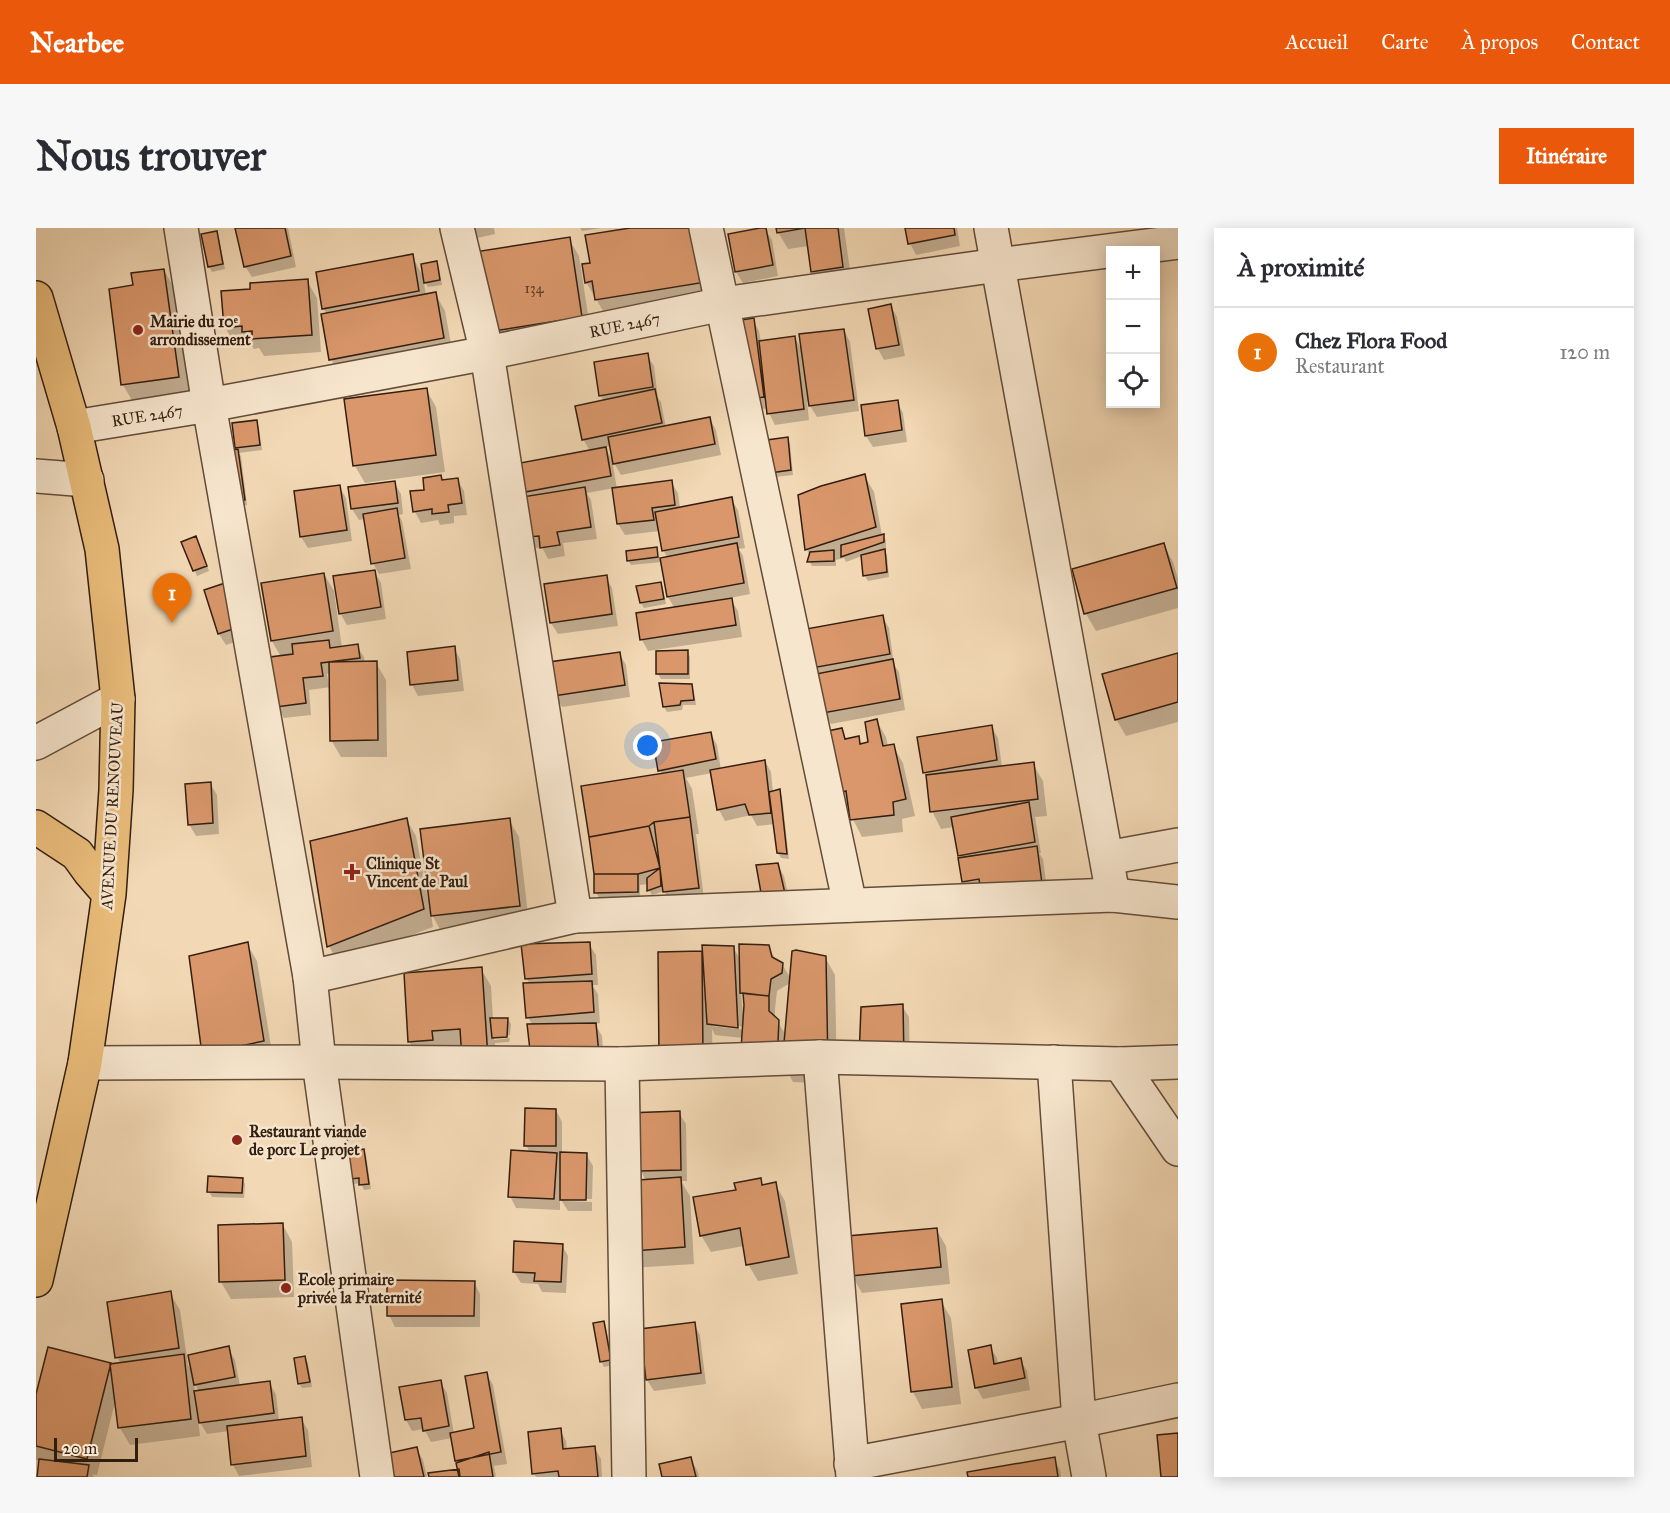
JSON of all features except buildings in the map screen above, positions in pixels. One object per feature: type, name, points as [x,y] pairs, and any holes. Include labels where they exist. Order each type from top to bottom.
[{"type":"main road","name":"AVENUE DU RENOUVEAU","points":[[36,298],[74,426],[102,549],[118,699],[116,790],[109,894],[85,1063],[36,1280]]},
{"type":"main road","points":[[36,827],[77,854],[109,894]]},
{"type":"street","points":[[181,228],[209,405],[310,977],[319,1062],[377,1477]]},
{"type":"street","points":[[457,228],[487,353],[575,916]]},
{"type":"street","points":[[706,228],[850,905]]},
{"type":"street","points":[[991,228],[1113,895]]},
{"type":"street","name":"RUE 2467","points":[[74,426],[209,405],[487,353],[723,304],[1178,242]]},
{"type":"street","points":[[36,476],[87,480]]},
{"type":"street","points":[[36,743],[118,699]]},
{"type":"street","points":[[1107,858],[1178,845]]},
{"type":"street","points":[[310,977],[575,916],[1113,895],[1178,902]]},
{"type":"street","points":[[85,1063],[319,1062],[622,1065],[820,1057],[1120,1064],[1178,1062]]},
{"type":"street","points":[[820,1057],[852,1470],[1178,1400]]},
{"type":"street","points":[[1054,1062],[1079,1421],[1089,1477]]},
{"type":"street","points":[[1120,1064],[1178,1149]]},
{"type":"street","points":[[622,1065],[629,1477]]},
{"type":"place","name":"Mairie du 10ᵉ arrondissement","points":[[138,330]]},
{"type":"place","name":"Chez Flora Food","points":[[172,623]]},
{"type":"place","name":"Clinique St Vincent de Paul","points":[[352,872]]},
{"type":"place","name":"Restaurant viande de porc Le projet","points":[[237,1140]]},
{"type":"place","name":"Ecole primaire privée la Fraternité","points":[[286,1288]]}]
